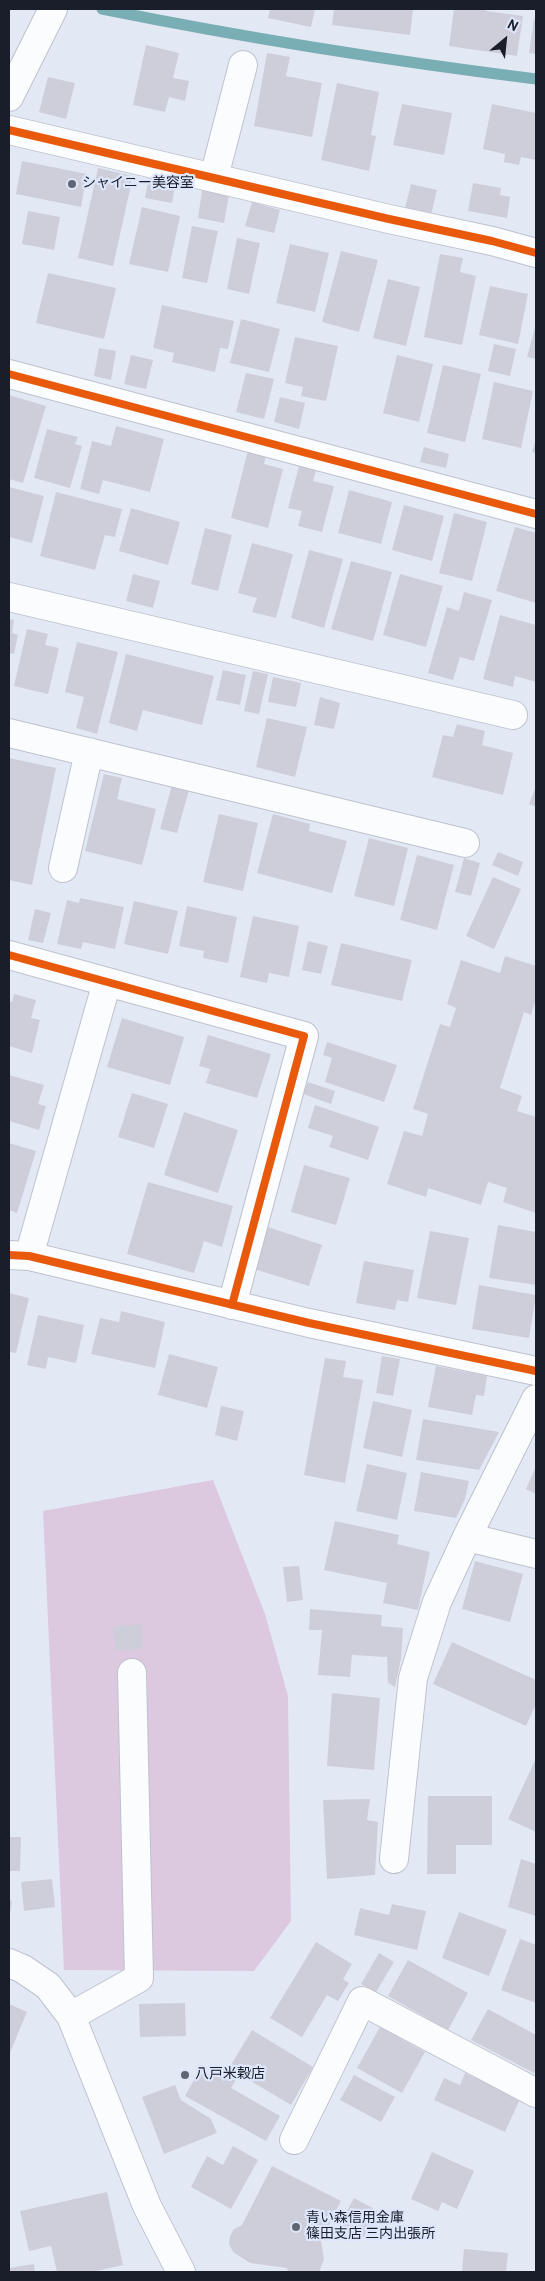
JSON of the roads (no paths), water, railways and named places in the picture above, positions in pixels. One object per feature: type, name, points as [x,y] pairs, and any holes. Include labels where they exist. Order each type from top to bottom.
[{"type":"street","points":[[9,97],[53,9]]},
{"type":"street","points":[[214,177],[243,65]]},
{"type":"street","points":[[9,130],[492,241],[536,253]]},
{"type":"street","points":[[9,374],[536,514]]},
{"type":"street","points":[[9,597],[513,715]]},
{"type":"street","points":[[9,733],[466,843]]},
{"type":"street","points":[[63,868],[89,752]]},
{"type":"street","points":[[9,955],[304,1036],[232,1305]]},
{"type":"street","points":[[108,982],[19,1255],[232,1305],[536,1371]]},
{"type":"street","points":[[394,1859],[413,1678],[437,1602],[467,1536],[536,1399]]},
{"type":"street","points":[[467,1536],[536,1554]]},
{"type":"street","points":[[71,2016],[139,1978],[132,1672]]},
{"type":"street","points":[[9,1963],[24,1969],[48,1986],[71,2016],[147,2206],[181,2272]]},
{"type":"street","points":[[294,2140],[362,2001],[536,2093]]},
{"type":"waterway","points":[[102,9],[210,30],[319,48],[427,65],[536,79]]},
{"type":"place","name":"シャイニー美容室","points":[[72,184]]},
{"type":"place","name":"八戸米穀店","points":[[185,2075]]},
{"type":"place","name":"青い森信用金庫 篠田支店 三内出張所","points":[[296,2227]]}]
